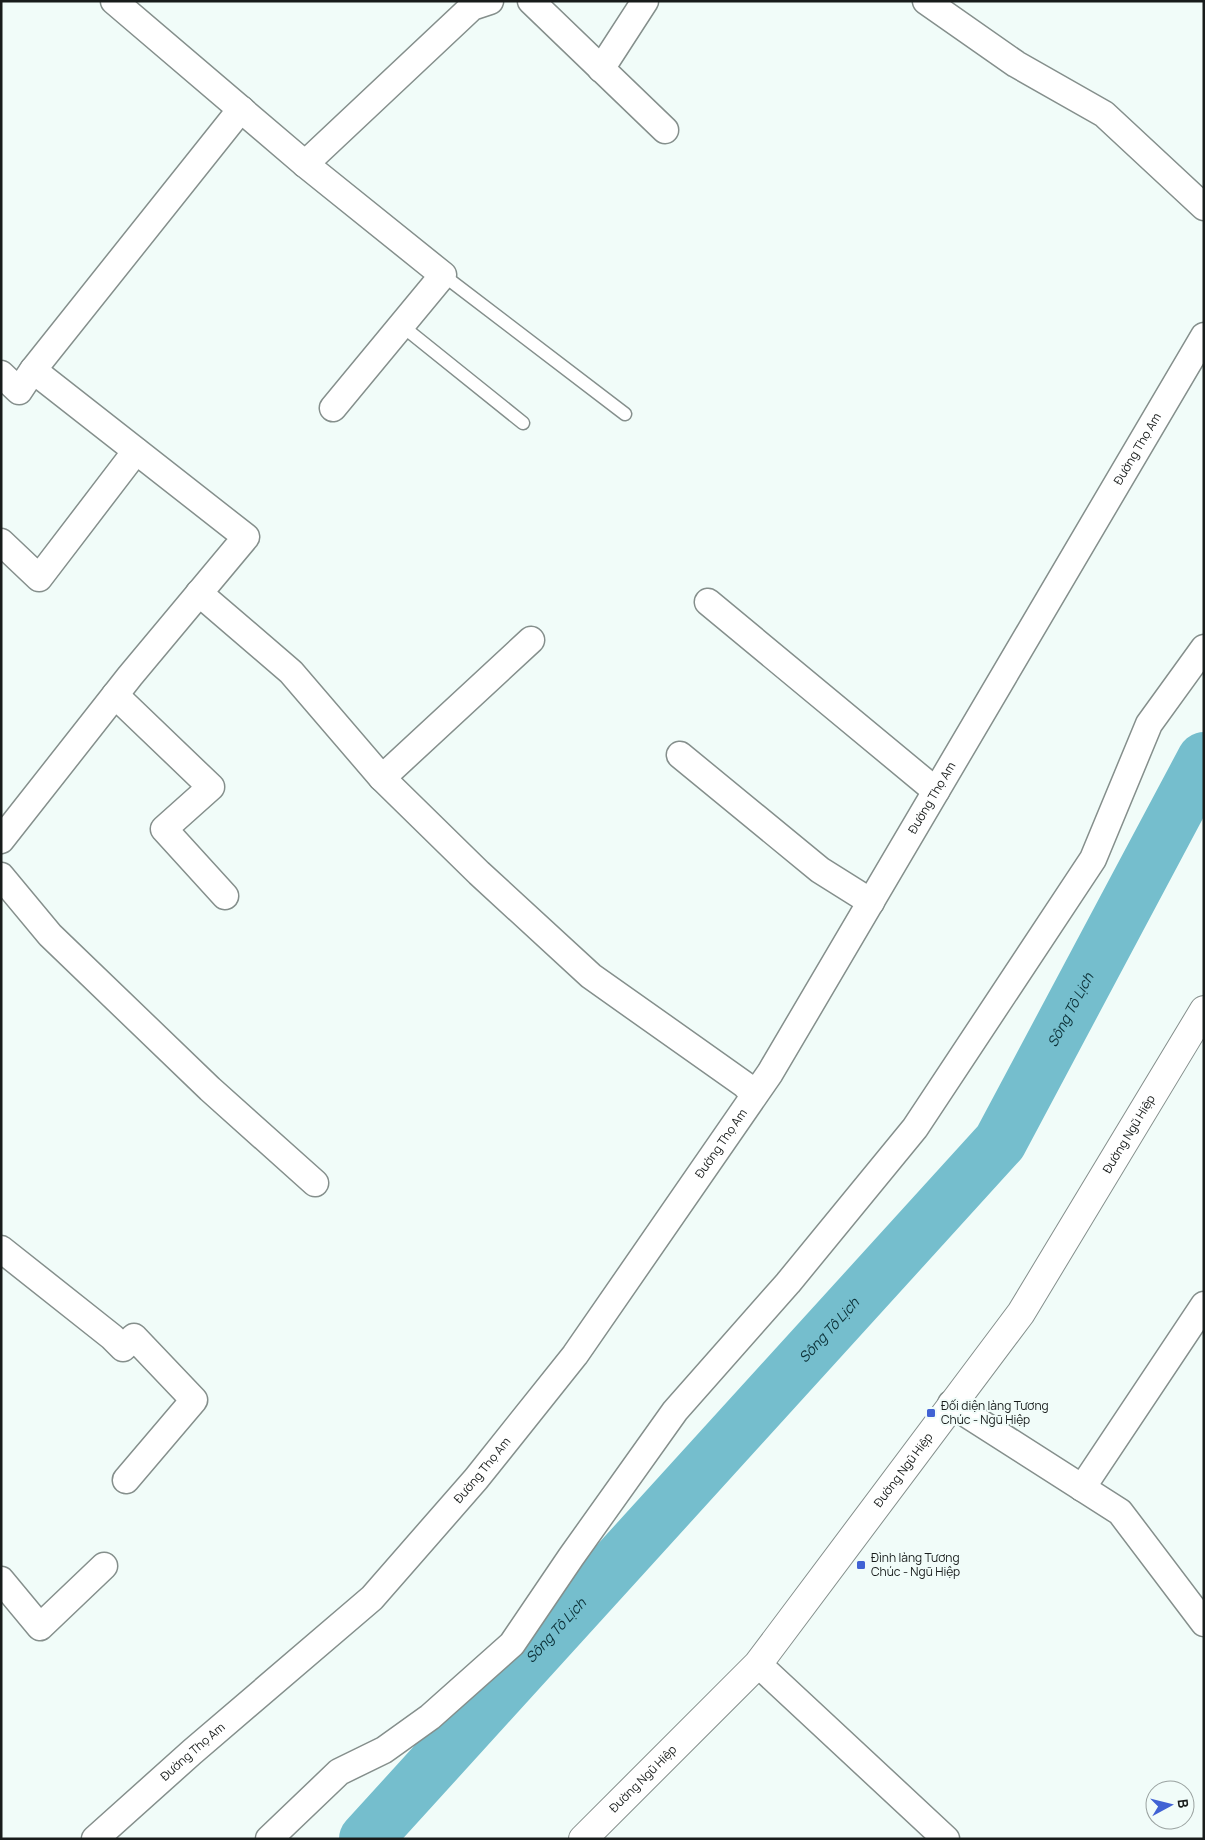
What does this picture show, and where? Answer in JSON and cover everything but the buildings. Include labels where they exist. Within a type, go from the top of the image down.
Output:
[{"type":"street","points":[[114,1],[305,164],[443,274],[333,408]]},
{"type":"street","points":[[305,164],[472,7],[490,1]]},
{"type":"street","points":[[531,1],[664,130]]},
{"type":"street","points":[[601,69],[645,1]]},
{"type":"street","points":[[926,1],[1016,64],[1104,114],[1204,207]]},
{"type":"street","points":[[1,374],[18,391],[241,109]]},
{"type":"street","name":"Đường Thọ Am","points":[[95,1839],[378,1590],[476,1479],[575,1356],[770,1073],[1204,336]]},
{"type":"street","points":[[1,840],[115,695],[246,537],[34,370]]},
{"type":"street","points":[[1,542],[39,578],[136,451]]},
{"type":"street","points":[[199,594],[292,672],[382,778],[479,873],[591,976],[745,1085],[754,1096]]},
{"type":"street","points":[[708,602],[936,791]]},
{"type":"street","points":[[382,778],[531,640]]},
{"type":"street","points":[[268,1839],[339,1772],[384,1750],[430,1717],[512,1644],[571,1557],[675,1412],[788,1283],[915,1128],[1094,859],[1150,724],[1204,648]]},
{"type":"street","points":[[115,695],[211,787],[164,829],[225,896]]},
{"type":"street","points":[[680,755],[820,870],[871,902]]},
{"type":"street","points":[[1,876],[50,935],[210,1089],[315,1183]]},
{"type":"street","name":"Đường Ngũ Hiệp","points":[[583,1839],[758,1664],[1020,1313],[1204,1010]]},
{"type":"street","points":[[1,1249],[112,1336],[122,1348],[134,1337],[194,1400],[126,1480]]},
{"type":"street","points":[[1082,1488],[1204,1305]]},
{"type":"street","points":[[951,1404],[1120,1512],[1204,1623]]},
{"type":"street","points":[[1,1580],[40,1627],[104,1566]]},
{"type":"street","points":[[758,1664],[946,1839]]},
{"type":"lane","points":[[443,274],[625,414]]},
{"type":"lane","points":[[401,325],[523,423]]},
{"type":"waterway","name":"Sông Tô Lịch","points":[[366,1839],[1000,1142],[1204,759]]},
{"type":"place","name":"Đối diện làng Tương Chúc - Ngũ Hiệp","points":[[931,1413]]},
{"type":"place","name":"Đình làng Tương Chúc - Ngũ Hiệp","points":[[861,1565]]}]
